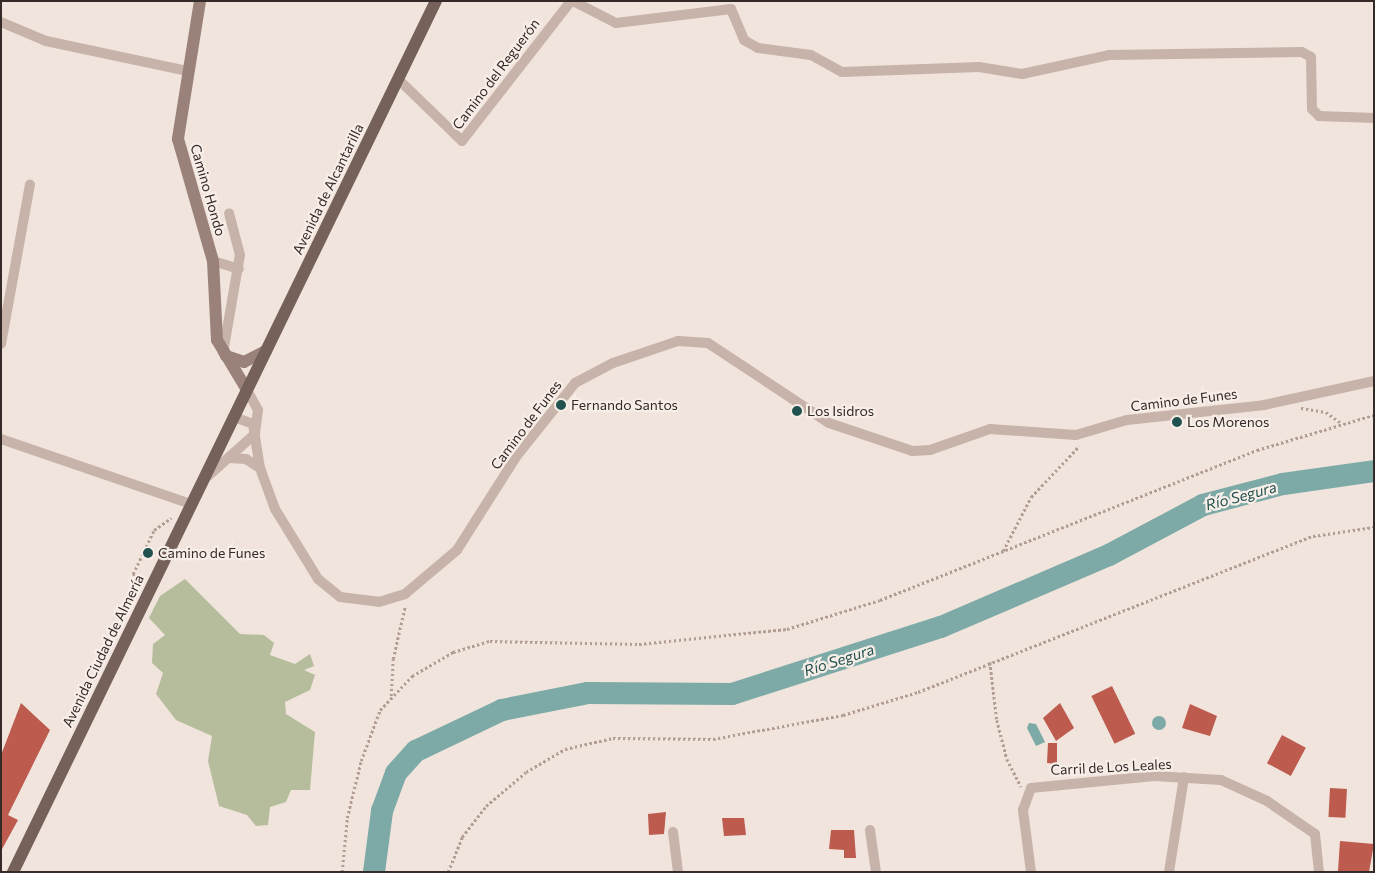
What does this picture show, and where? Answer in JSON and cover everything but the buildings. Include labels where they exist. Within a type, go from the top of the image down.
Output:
[{"type":"main road","name":"Camino Hondo","points":[[200,1],[187,71],[178,139],[213,262],[217,340],[247,390]]},
{"type":"main road","name":"Avenida de Alcantarilla","points":[[247,390],[436,1]]},
{"type":"main road","points":[[225,354],[244,362],[266,351]]},
{"type":"main road","name":"Avenida Ciudad de Almería","points":[[13,872],[185,502],[202,482],[247,390]]},
{"type":"street","points":[[572,1],[616,23],[731,9],[744,40],[758,48],[811,56],[842,72],[979,68],[1022,74],[1110,55],[1302,52],[1311,57],[1312,110],[1318,116],[1374,118]]},
{"type":"street","name":"Camino del Reguerón","points":[[398,79],[462,142],[572,1]]},
{"type":"street","points":[[1,22],[46,41],[187,71]]},
{"type":"street","points":[[1,344],[30,185]]},
{"type":"street","points":[[225,354],[239,269],[239,241],[229,213]]},
{"type":"street","points":[[213,262],[239,269]]},
{"type":"street","name":"Camino de Funes","points":[[247,390],[258,410],[255,434],[260,468],[289,537],[329,591],[354,601],[371,602],[405,594],[457,550],[516,457],[575,383],[613,363],[678,341],[708,343],[804,409],[893,447],[930,450],[1008,427],[1081,434],[1153,415],[1289,400],[1374,381]]},
{"type":"street","points":[[202,482],[226,458],[255,434],[251,421],[234,417]]},
{"type":"street","points":[[1,439],[185,502]]},
{"type":"street","points":[[226,458],[246,459],[260,468]]},
{"type":"street","points":[[1169,872],[1184,777]]},
{"type":"street","name":"Carril de Los Leales","points":[[1027,792],[1036,786],[1184,777],[1221,780],[1241,787],[1308,826],[1318,843],[1319,872]]},
{"type":"street","points":[[1027,792],[1023,810],[1031,872]]},
{"type":"street","points":[[870,830],[876,872]]},
{"type":"street","points":[[673,832],[678,872]]},
{"type":"path","points":[[1289,400],[1304,410],[1334,415],[1341,423]]},
{"type":"path","points":[[342,872],[347,818],[361,761],[380,710],[391,697],[433,662],[470,644],[639,644],[786,629],[880,600],[1257,450],[1341,423],[1374,415]]},
{"type":"path","points":[[1003,551],[1031,497],[1075,452],[1081,434]]},
{"type":"path","points":[[134,593],[139,584],[133,574],[154,530],[171,519],[185,502]]},
{"type":"path","points":[[448,872],[462,837],[486,806],[526,772],[566,749],[613,738],[713,739],[843,715],[918,692],[1313,536],[1374,527]]},
{"type":"path","points":[[391,697],[392,658],[406,616],[405,594]]},
{"type":"path","points":[[990,662],[1007,759],[1016,782],[1027,792]]},
{"type":"green space","points":[[185,579],[240,634],[264,635],[274,643],[270,655],[295,664],[310,654],[314,666],[304,670],[315,675],[310,690],[285,702],[286,714],[315,732],[310,790],[291,790],[286,802],[270,807],[268,825],[256,826],[247,815],[219,806],[208,761],[212,736],[176,720],[156,694],[163,673],[152,663],[153,644],[165,635],[149,618],[160,596]]},
{"type":"water","points":[[1156,716],[1162,716],[1166,723],[1162,730],[1156,730],[1152,726],[1152,720]]},
{"type":"water","points":[[1029,723],[1036,724],[1045,742],[1036,746],[1027,728]]},
{"type":"waterway","name":"Río Segura","points":[[374,872],[382,811],[396,773],[416,751],[502,710],[588,693],[732,694],[941,627],[1109,555],[1203,505],[1283,484],[1374,471]]},
{"type":"place","name":"Fernando Santos","points":[[561,405]]},
{"type":"place","name":"Los Isidros","points":[[797,411]]},
{"type":"place","name":"Los Morenos","points":[[1177,422]]},
{"type":"place","name":"Camino de Funes","points":[[148,553]]}]
